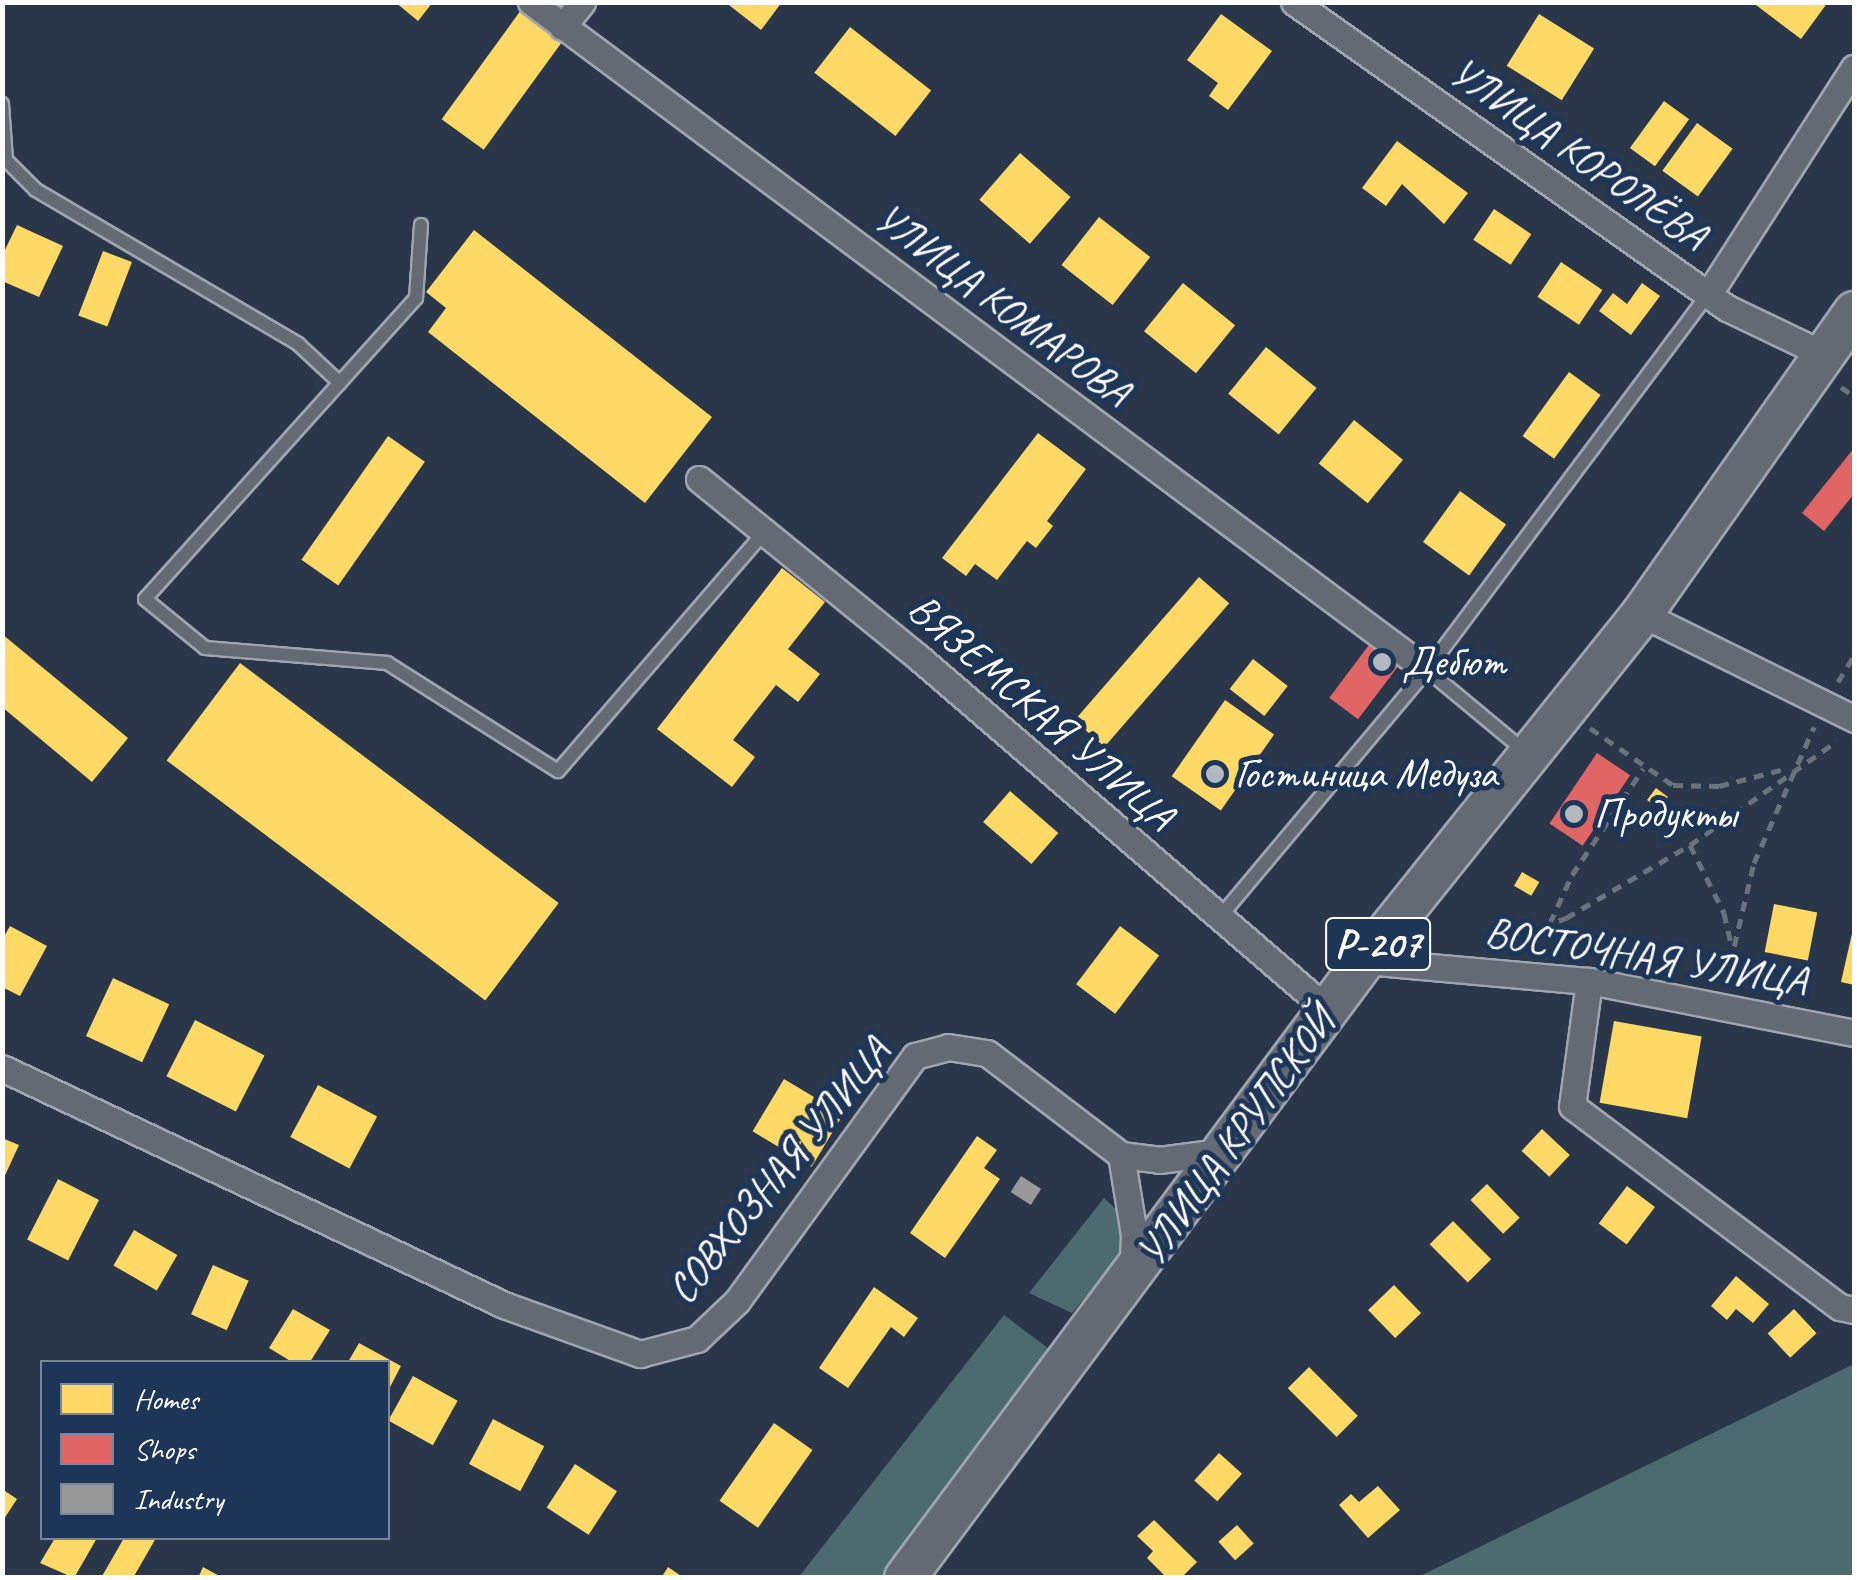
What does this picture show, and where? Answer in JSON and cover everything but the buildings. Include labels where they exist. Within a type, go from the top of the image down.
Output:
[{"type":"main road","name":"УЛИЦА КРУПСКОЙ","points":[[905,1578],[1228,1151],[1364,961],[1532,758],[1642,614],[1854,312]]},
{"type":"street","name":"УЛИЦА КОМАРОВА","points":[[531,2],[1427,670]]},
{"type":"street","points":[[562,27],[582,2]]},
{"type":"street","name":"УЛИЦА КОРОЛЁВА","points":[[1294,2],[1708,295],[1824,354]]},
{"type":"street","points":[[1708,295],[1854,68]]},
{"type":"street","name":"ВЯЗЕМСКАЯ УЛИЦА","points":[[699,479],[1328,1010]]},
{"type":"street","points":[[1642,614],[1824,704],[1848,729]]},
{"type":"street","name":"ВОСТОЧНАЯ УЛИЦА","points":[[1364,961],[1589,981],[1854,1033]]},
{"type":"street","points":[[1589,981],[1572,1106],[1840,1306],[1854,1310]]},
{"type":"street","name":"СОВХОЗНАЯ УЛИЦА","points":[[2,1068],[504,1304],[640,1354],[696,1338],[737,1301],[915,1056],[948,1047],[987,1054],[1121,1155]]},
{"type":"street","points":[[1132,1279],[1134,1234],[1121,1155],[1160,1160],[1228,1151]]},
{"type":"lane","points":[[2,104],[4,160],[36,190],[298,344],[340,383]]},
{"type":"lane","points":[[421,226],[416,298],[145,598],[205,648],[387,663],[558,771],[764,532]]},
{"type":"lane","points":[[1218,918],[1427,670],[1708,295]]},
{"type":"lane","points":[[1427,670],[1532,758]]},
{"type":"path","points":[[1722,1007],[1754,863],[1824,704],[1854,655]]},
{"type":"path","points":[[1567,712],[1643,769],[1692,787],[1797,766]]},
{"type":"path","points":[[1485,947],[1550,923],[1690,845],[1848,729]]},
{"type":"path","points":[[1550,923],[1572,876],[1643,769]]},
{"type":"path","points":[[1690,845],[1728,922],[1731,953]]},
{"type":"green space","points":[[1104,1198],[1140,1232],[1072,1313],[1029,1293]]},
{"type":"green space","points":[[1004,1315],[1053,1352],[883,1577],[798,1578]]},
{"type":"green space","points":[[1854,1364],[1854,1577],[1418,1577]]},
{"type":"place","name":"Дебют","points":[[1382,662]]},
{"type":"place","name":"Гостиница Медуза","points":[[1215,774]]},
{"type":"place","name":"Продукты","points":[[1574,814]]}]
